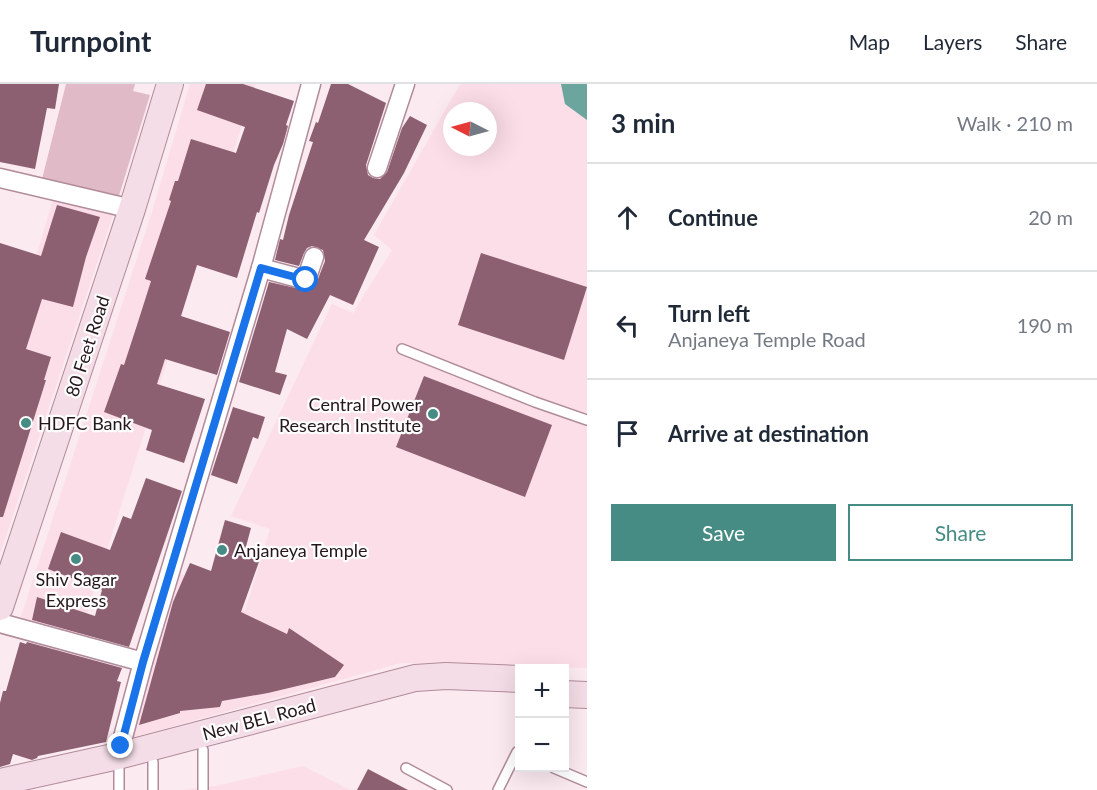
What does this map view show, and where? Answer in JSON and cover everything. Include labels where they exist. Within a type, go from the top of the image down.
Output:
[{"type":"main road","name":"80 Feet Road","points":[[0,607],[132,209],[170,84]]},
{"type":"main road","name":"New BEL Road","points":[[0,782],[119,772],[415,678],[446,676],[515,679]]},
{"type":"main road","points":[[569,680],[587,681]]},
{"type":"main road","name":"New BEL Road","points":[[33,790],[119,772],[416,694],[446,690],[515,692]]},
{"type":"main road","points":[[569,694],[587,695]]},
{"type":"street","points":[[119,772],[143,662],[261,268],[311,84]]},
{"type":"street","points":[[377,168],[405,84]]},
{"type":"street","points":[[0,178],[132,209]]},
{"type":"street","points":[[261,268],[304,287],[314,257]]},
{"type":"street","points":[[0,623],[143,662]]},
{"type":"lane","points":[[402,349],[535,402],[587,420]]},
{"type":"lane","points":[[203,750],[203,790]]},
{"type":"lane","points":[[498,790],[515,756]]},
{"type":"lane","points":[[153,762],[153,790]]},
{"type":"lane","points":[[406,768],[447,790]]},
{"type":"lane","points":[[563,772],[587,782]]},
{"type":"shaded area","points":[[66,84],[135,84],[133,91],[150,95],[118,199],[42,179]]},
{"type":"shaded area","points":[[190,84],[255,84],[78,641],[19,623],[151,215]]},
{"type":"shaded area","name":"Central Power Research Institute","points":[[460,84],[587,84],[587,668],[569,668],[569,664],[515,664],[515,666],[401,663],[131,738],[174,570],[245,611],[270,529],[231,516],[332,304],[353,313],[392,250],[374,235],[443,114],[443,156],[497,156],[497,102],[450,102]]},
{"type":"shaded area","points":[[561,84],[587,84],[587,120],[565,104]]},
{"type":"shaded area","points":[[53,199],[113,215],[0,554],[0,381]]},
{"type":"shaded area","points":[[303,766],[350,790],[182,790],[215,786]]},
{"type":"building","points":[[0,84],[59,84],[55,109],[47,108],[35,169],[0,162]]},
{"type":"building","points":[[206,84],[243,84],[294,101],[286,125],[288,126],[283,144],[259,213],[257,212],[237,278],[197,265],[181,316],[230,332],[217,375],[165,359],[157,384],[205,399],[184,463],[146,450],[152,430],[104,412],[121,364],[124,365],[138,322],[151,281],[145,279],[171,201],[169,200],[175,181],[178,181],[191,139],[236,153],[245,127],[197,110]]},
{"type":"building","points":[[331,84],[348,84],[386,103],[366,165],[368,175],[373,178],[380,179],[387,172],[402,128],[410,116],[427,125],[404,173],[364,240],[379,247],[353,305],[330,295],[307,339],[287,329],[275,372],[287,375],[280,395],[239,382],[269,282],[309,291],[316,284],[325,261],[323,250],[312,246],[307,248],[299,266],[275,260],[313,142],[309,141],[316,122],[318,123]]},
{"type":"building","points":[[57,205],[100,217],[86,257],[73,307],[42,299],[26,349],[51,357],[44,380],[46,380],[3,517],[0,517],[0,243],[41,256]]},
{"type":"building","points":[[481,253],[587,287],[564,360],[458,325]]},
{"type":"building","points":[[424,376],[552,425],[525,497],[396,447]]},
{"type":"building","points":[[233,407],[265,417],[258,439],[253,437],[237,484],[211,475]]},
{"type":"building","points":[[146,478],[182,491],[129,647],[32,620],[37,597],[95,616],[102,590],[48,569],[61,532],[110,550],[123,516],[131,519]]},
{"type":"building","points":[[225,520],[251,528],[244,554],[260,559],[241,612],[287,634],[289,628],[344,665],[335,677],[222,701],[220,707],[180,711],[180,713],[139,725],[173,602],[190,563],[211,571]]},
{"type":"building","points":[[20,642],[122,668],[117,681],[121,682],[106,742],[38,756],[32,760],[13,754],[10,764],[0,767],[0,703],[3,691],[6,691]]},
{"type":"building","points":[[368,769],[408,790],[357,790]]},
{"type":"place","name":"Central Power Research Institute","points":[[433,414]]},
{"type":"place","name":"HDFC Bank","points":[[26,423]]},
{"type":"place","name":"Anjaneya Temple","points":[[222,550]]},
{"type":"place","name":"Shiv Sagar Express","points":[[76,559]]},
{"type":"route","points":[[121,746],[143,662],[261,268],[306,280]]}]
